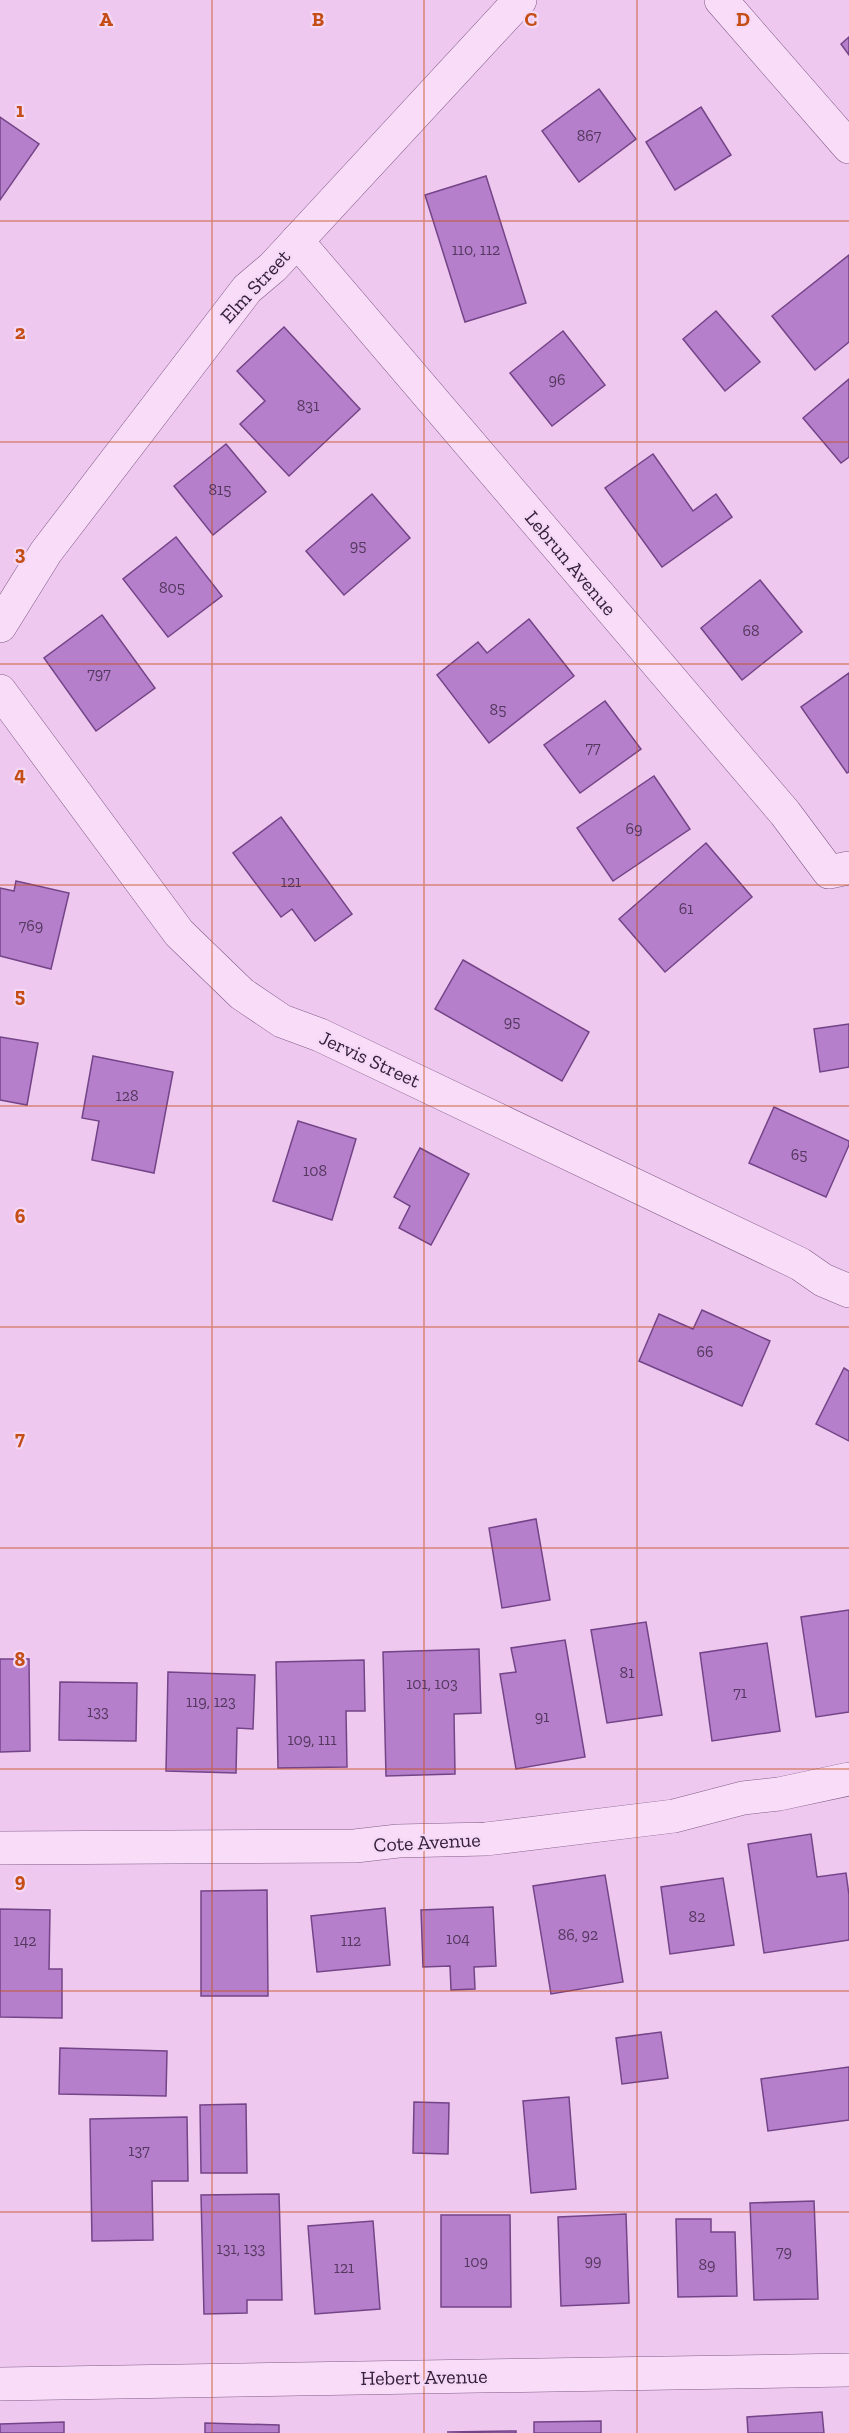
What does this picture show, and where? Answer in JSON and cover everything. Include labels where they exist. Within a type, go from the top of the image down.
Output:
[{"type":"street","name":"Elm Street","points":[[5,608],[247,289],[273,267],[520,0]]},
{"type":"street","points":[[721,0],[849,147]]},
{"type":"street","name":"Lebrun Avenue","points":[[297,241],[785,813],[829,872],[849,868]]},
{"type":"street","name":"Jervis Street","points":[[0,691],[179,933],[242,994],[282,1021],[320,1035],[800,1264],[823,1280],[849,1291]]},
{"type":"street","name":"Cote Avenue","points":[[0,1848],[355,1846],[398,1841],[486,1839],[674,1816],[743,1798],[779,1794],[849,1779]]},
{"type":"street","name":"Hebert Avenue","points":[[0,2384],[849,2370]]},
{"type":"building","points":[[849,37],[849,55],[841,44]]},
{"type":"building","points":[[599,89],[636,139],[579,182],[542,131]]},
{"type":"building","points":[[701,107],[731,155],[675,190],[646,142]]},
{"type":"building","points":[[0,117],[39,144],[0,200]]},
{"type":"building","points":[[486,176],[526,303],[465,322],[425,195]]},
{"type":"building","points":[[849,255],[849,342],[815,370],[772,316]]},
{"type":"building","points":[[716,311],[760,362],[725,391],[683,339]]},
{"type":"building","points":[[284,327],[360,409],[289,476],[240,424],[265,401],[237,371]]},
{"type":"building","points":[[563,331],[605,385],[552,426],[510,373]]},
{"type":"building","points":[[849,379],[849,457],[841,463],[803,418]]},
{"type":"building","points":[[226,444],[266,492],[213,535],[174,486]]},
{"type":"building","points":[[653,454],[693,511],[716,494],[732,517],[662,567],[605,488]]},
{"type":"building","points":[[372,494],[410,538],[344,595],[306,551]]},
{"type":"building","points":[[176,537],[222,596],[168,637],[123,579]]},
{"type":"building","points":[[760,580],[802,632],[742,680],[701,628]]},
{"type":"building","points":[[102,615],[155,688],[96,731],[44,658]]},
{"type":"building","points":[[529,619],[574,676],[489,743],[437,675],[478,642],[487,653]]},
{"type":"building","points":[[849,673],[849,772],[847,773],[801,707]]},
{"type":"building","points":[[605,701],[641,749],[580,793],[544,745]]},
{"type":"building","points":[[654,776],[690,829],[613,881],[577,828]]},
{"type":"building","points":[[281,817],[352,914],[315,941],[292,909],[281,917],[233,853]]},
{"type":"building","points":[[706,843],[752,897],[665,972],[619,919]]},
{"type":"building","points":[[16,881],[69,893],[51,969],[0,956],[0,888],[14,891]]},
{"type":"building","points":[[463,960],[589,1032],[562,1081],[435,1009]]},
{"type":"building","points":[[849,1024],[849,1067],[820,1072],[814,1029]]},
{"type":"building","points":[[0,1037],[38,1043],[27,1105],[0,1100]]},
{"type":"building","points":[[93,1056],[173,1072],[154,1173],[92,1160],[99,1121],[82,1118]]},
{"type":"building","points":[[774,1107],[849,1141],[826,1197],[749,1163]]},
{"type":"building","points":[[298,1121],[356,1139],[332,1220],[273,1201]]},
{"type":"building","points":[[420,1148],[469,1174],[431,1245],[399,1228],[410,1206],[394,1197]]},
{"type":"building","points":[[702,1310],[770,1341],[742,1406],[639,1361],[659,1314],[693,1329]]},
{"type":"building","points":[[844,1368],[849,1371],[849,1441],[816,1424]]},
{"type":"building","points":[[536,1519],[550,1600],[502,1608],[489,1528]]},
{"type":"building","points":[[849,1610],[849,1712],[816,1717],[801,1617]]},
{"type":"building","points":[[646,1622],[662,1715],[607,1723],[591,1630]]},
{"type":"building","points":[[565,1640],[585,1757],[516,1769],[500,1674],[516,1672],[511,1648]]},
{"type":"building","points":[[767,1643],[780,1731],[712,1741],[700,1653]]},
{"type":"building","points":[[479,1649],[481,1713],[454,1714],[455,1774],[386,1776],[383,1652]]},
{"type":"building","points":[[0,1659],[29,1659],[30,1751],[0,1752]]},
{"type":"building","points":[[364,1660],[365,1711],[346,1711],[347,1767],[278,1768],[276,1662]]},
{"type":"building","points":[[168,1672],[255,1675],[253,1729],[237,1728],[236,1773],[166,1771]]},
{"type":"building","points":[[60,1682],[137,1683],[136,1741],[59,1740]]},
{"type":"building","points":[[811,1834],[817,1877],[846,1873],[849,1895],[849,1940],[764,1953],[748,1844]]},
{"type":"building","points":[[605,1875],[623,1982],[551,1994],[533,1886]]},
{"type":"building","points":[[723,1878],[734,1945],[670,1954],[661,1887]]},
{"type":"building","points":[[267,1890],[268,1996],[201,1996],[201,1891]]},
{"type":"building","points":[[493,1907],[496,1966],[474,1967],[475,1989],[451,1990],[450,1966],[423,1967],[421,1910]]},
{"type":"building","points":[[385,1908],[390,1965],[317,1972],[311,1916]]},
{"type":"building","points":[[0,1909],[50,1910],[49,1969],[62,1969],[62,2018],[0,2017]]},
{"type":"building","points":[[661,2032],[668,2078],[622,2084],[616,2038]]},
{"type":"building","points":[[60,2048],[167,2051],[166,2096],[59,2094]]},
{"type":"building","points":[[849,2067],[849,2120],[768,2131],[761,2079]]},
{"type":"building","points":[[569,2097],[576,2189],[531,2193],[523,2101]]},
{"type":"building","points":[[414,2102],[449,2103],[448,2154],[413,2153]]},
{"type":"building","points":[[246,2104],[247,2173],[201,2173],[200,2105]]},
{"type":"building","points":[[187,2117],[188,2181],[152,2181],[153,2240],[92,2241],[90,2119]]},
{"type":"building","points":[[279,2194],[282,2300],[247,2300],[247,2313],[204,2314],[201,2195]]},
{"type":"building","points":[[814,2201],[818,2299],[754,2300],[750,2203]]},
{"type":"building","points":[[626,2214],[629,2303],[561,2306],[558,2217]]},
{"type":"building","points":[[441,2215],[510,2215],[511,2307],[441,2307]]},
{"type":"building","points":[[676,2219],[711,2219],[711,2232],[735,2232],[737,2296],[678,2297]]},
{"type":"building","points":[[373,2221],[380,2309],[315,2314],[308,2226]]},
{"type":"building","points":[[822,2412],[824,2433],[748,2433],[747,2417]]},
{"type":"building","points":[[601,2421],[601,2433],[534,2433],[534,2422]]},
{"type":"building","points":[[64,2422],[64,2433],[0,2433],[0,2424]]},
{"type":"building","points":[[205,2423],[279,2425],[279,2433],[205,2433]]},
{"type":"building","points":[[516,2431],[516,2433],[447,2432]]}]
